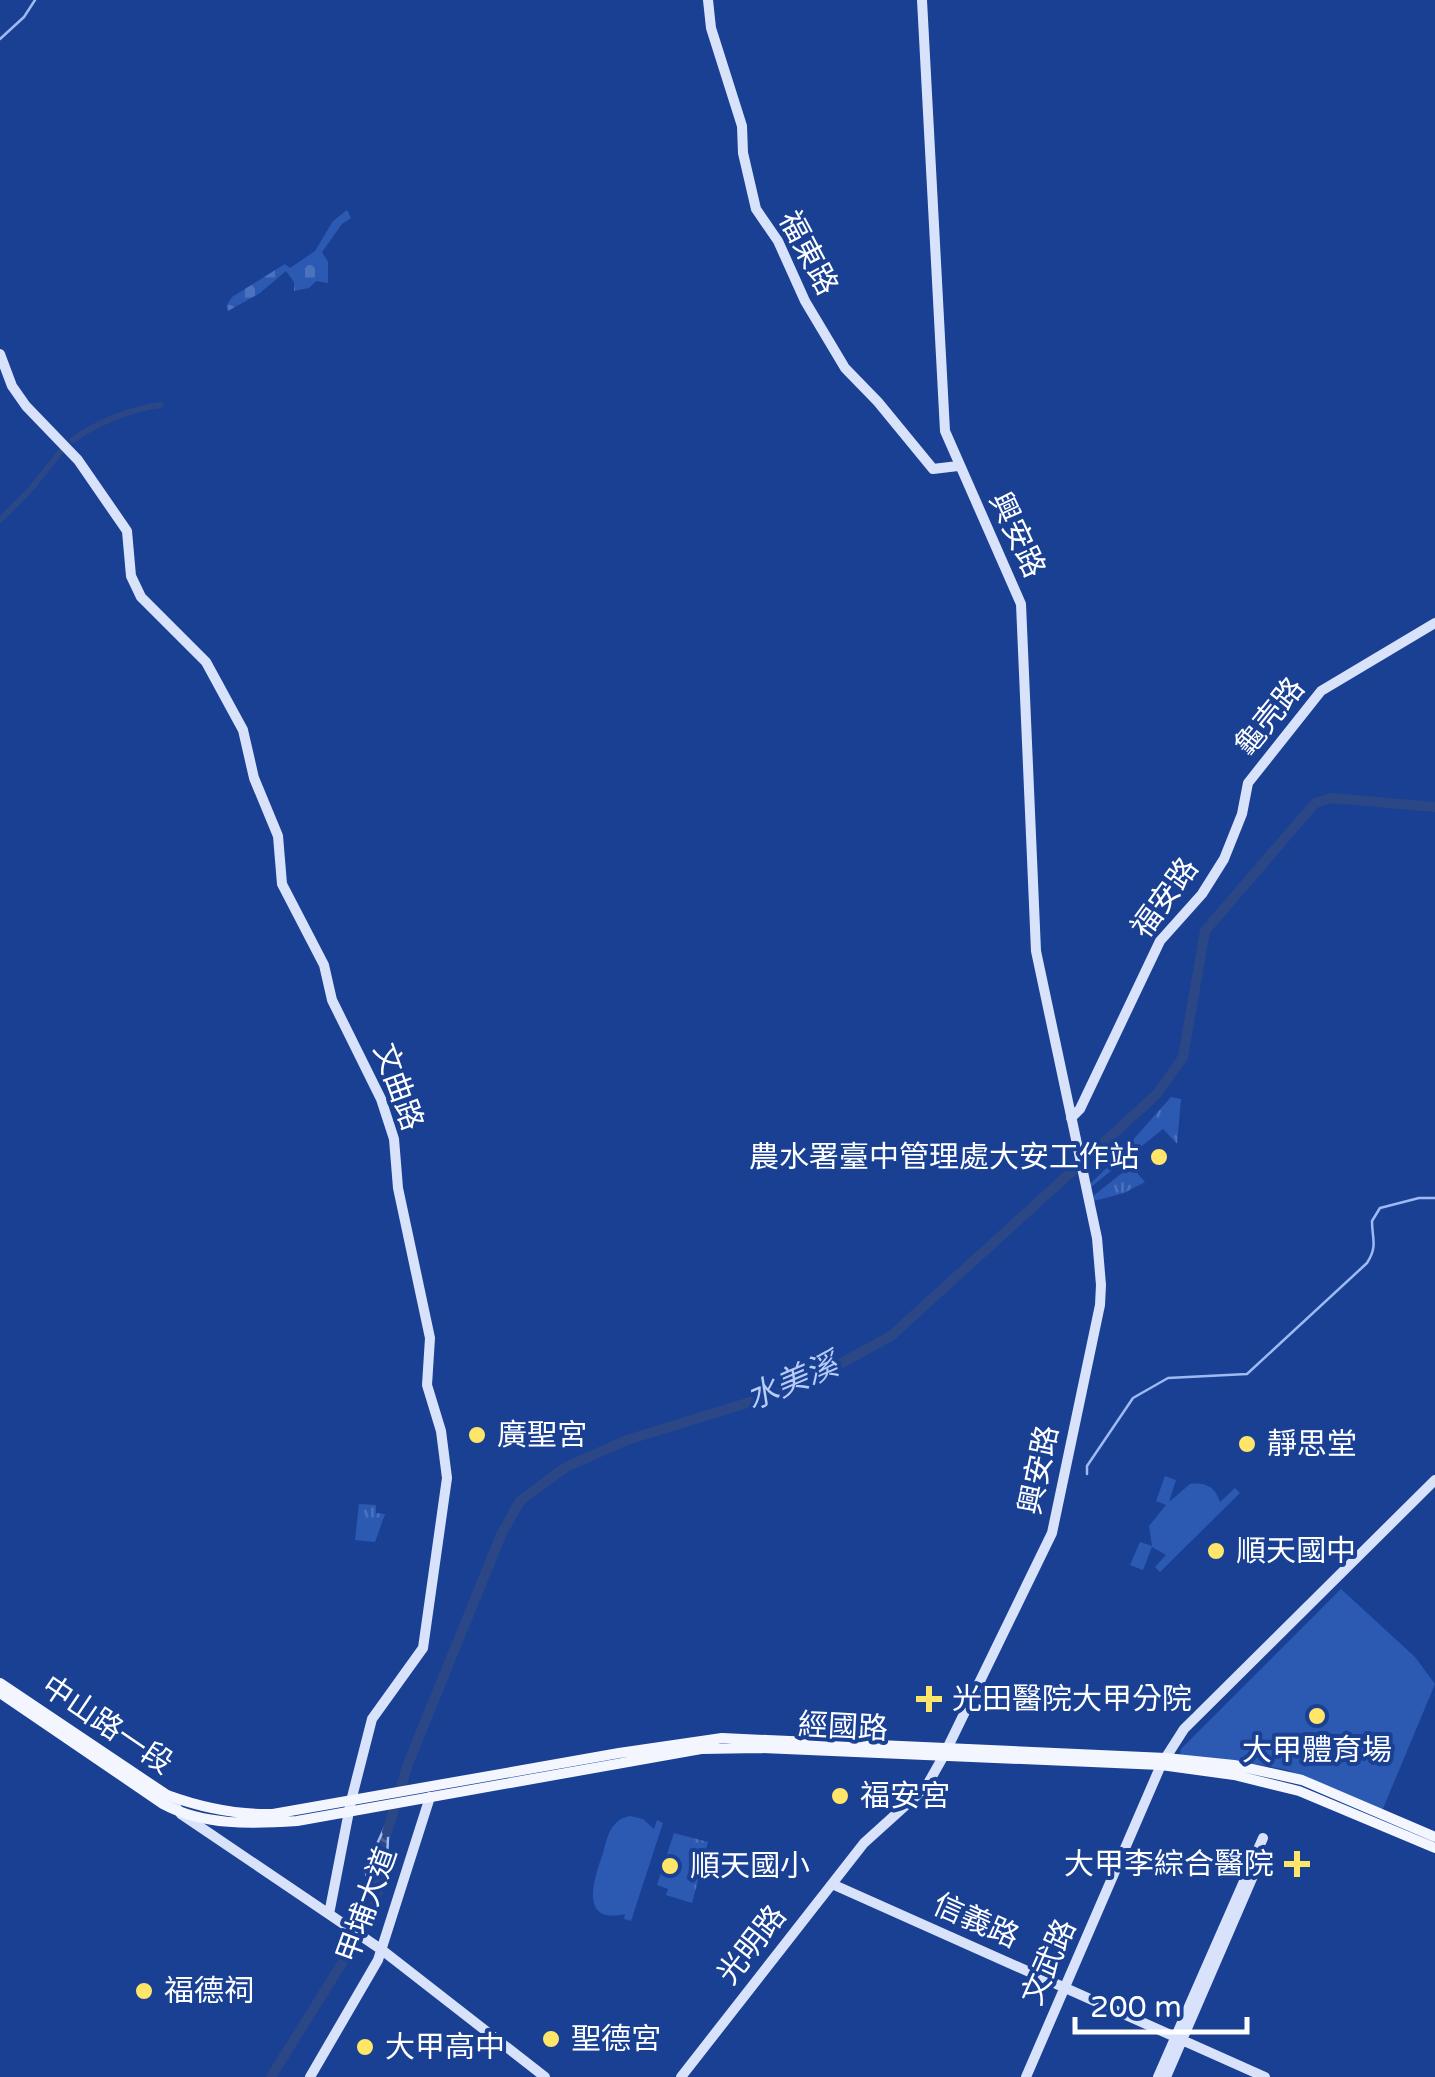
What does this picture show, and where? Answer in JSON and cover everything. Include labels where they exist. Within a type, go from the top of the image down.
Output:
[{"type":"main road","name":"中山路一段","points":[[0,1683],[167,1794]]},
{"type":"main road","name":"中山路一段","points":[[0,1694],[181,1814]]},
{"type":"main road","name":"經國路","points":[[351,1806],[700,1749],[944,1753],[1234,1766],[1302,1780],[1435,1837]]},
{"type":"main road","name":"經國路","points":[[1164,1761],[1268,1782],[1383,1824],[1435,1848]]},
{"type":"main road","points":[[167,1794],[184,1801],[256,1814],[351,1806]]},
{"type":"main road","points":[[181,1814],[255,1824],[351,1806]]},
{"type":"street","name":"福東路","points":[[708,0],[711,28],[742,126],[743,153],[756,209],[783,250],[820,328],[845,368],[933,469],[958,466]]},
{"type":"street","name":"興安路","points":[[922,0],[945,431],[1021,604],[1036,951],[1097,1238],[1102,1285],[1052,1534],[944,1753]]},
{"type":"street","name":"文曲路","points":[[0,354],[12,386],[26,406],[78,460],[126,531],[134,586],[206,662],[243,730],[254,778],[278,836],[282,884],[317,949],[332,1000],[381,1099],[394,1138],[398,1188],[430,1338],[427,1385],[441,1432],[447,1478],[423,1648],[372,1719],[351,1806],[333,1917]]},
{"type":"street","name":"龜壳路","points":[[1248,783],[1321,691],[1435,624]]},
{"type":"street","name":"福安路","points":[[1070,1112],[1080,1109],[1160,941],[1202,894],[1224,860],[1242,814],[1248,783]]},
{"type":"street","name":"文武路","points":[[1026,2077],[1164,1761],[1184,1730],[1435,1480]]},
{"type":"street","name":"光明路","points":[[681,2077],[869,1837],[926,1786],[944,1753]]},
{"type":"street","name":"中山路一段","points":[[167,1794],[181,1814],[378,1948]]},
{"type":"street","name":"甲埔大道","points":[[313,2077],[378,1948],[424,1795]]},
{"type":"street","points":[[1158,2077],[1266,1838]]},
{"type":"street","name":"信義路","points":[[832,1884],[1264,2077]]},
{"type":"street","points":[[378,1948],[545,2077]]},
{"type":"street","points":[[1166,2077],[1178,2039]]},
{"type":"green space","points":[[347,210],[351,218],[322,252],[328,262],[328,283],[316,281],[309,288],[294,291],[294,282],[286,271],[260,293],[228,311],[232,297],[285,264],[290,268],[315,251],[333,221]]},
{"type":"green space","points":[[1171,1097],[1181,1099],[1177,1144],[1163,1129],[1091,1187],[1089,1185]]},
{"type":"green space","points":[[1131,1166],[1145,1182],[1094,1201],[1093,1196]]},
{"type":"green space","points":[[1165,1476],[1176,1480],[1169,1502],[1190,1484],[1209,1487],[1220,1502],[1235,1488],[1240,1493],[1160,1572],[1155,1567],[1166,1555],[1152,1547],[1143,1570],[1130,1565],[1140,1542],[1152,1546],[1149,1526],[1166,1505],[1156,1501]]},
{"type":"green space","points":[[359,1504],[376,1505],[376,1513],[385,1514],[375,1542],[355,1540]]},
{"type":"green space","name":"大甲體育場","points":[[1341,1589],[1415,1657],[1435,1684],[1382,1811],[1287,1770],[1180,1756],[1181,1749]]},
{"type":"green space","points":[[630,1816],[643,1819],[654,1829],[657,1820],[663,1823],[631,1921],[624,1919],[625,1914],[600,1912],[593,1896],[609,1833],[618,1821]]},
{"type":"green space","points":[[674,1833],[708,1842],[692,1903],[666,1895],[668,1889],[657,1885]]},
{"type":"water","points":[[389,1818],[386,1879],[375,1901],[365,1870]]},
{"type":"waterway","points":[[0,39],[24,17],[35,0]]},
{"type":"waterway","points":[[73,440],[114,418],[161,405]]},
{"type":"waterway","points":[[0,520],[65,446]]},
{"type":"waterway","name":"水美溪","points":[[387,1832],[408,1764],[501,1535],[520,1501],[566,1467],[627,1440],[796,1388],[891,1336],[1157,1094],[1183,1057],[1205,931],[1315,803],[1332,798],[1435,807]]},
{"type":"waterway","points":[[1087,1474],[1087,1466],[1133,1398],[1168,1378],[1247,1374],[1367,1263],[1373,1247],[1372,1221],[1380,1208],[1435,1198]]},
{"type":"waterway","name":"水美溪","points":[[271,2077],[372,1915],[379,1888]]},
{"type":"place","name":"農水署臺中管理處大安工作站","points":[[1159,1157]]},
{"type":"place","name":"廣聖宮","points":[[477,1435]]},
{"type":"place","name":"靜思堂","points":[[1247,1444]]},
{"type":"place","name":"順天國中","points":[[1216,1551]]},
{"type":"place","name":"光田醫院大甲分院","points":[[929,1699]]},
{"type":"place","name":"大甲體育場","points":[[1317,1716]]},
{"type":"place","name":"福安宮","points":[[840,1796]]},
{"type":"place","name":"大甲李綜合醫院","points":[[1297,1864]]},
{"type":"place","name":"順天國小","points":[[670,1866]]},
{"type":"place","name":"福德祠","points":[[144,1991]]},
{"type":"place","name":"聖德宮","points":[[551,2039]]},
{"type":"place","name":"大甲高中","points":[[365,2047]]}]
